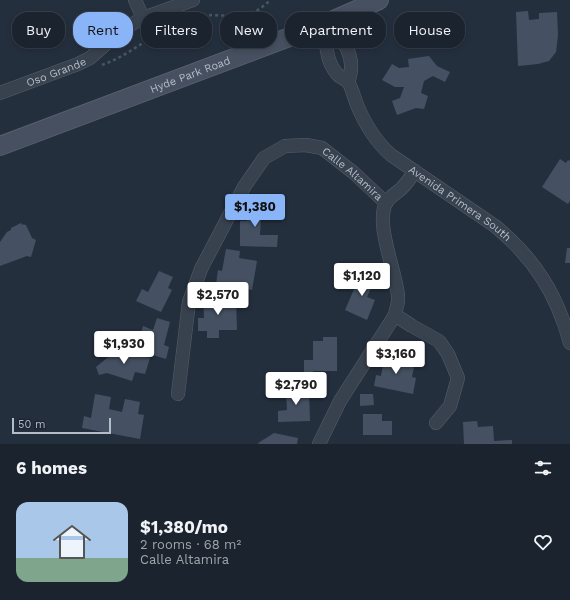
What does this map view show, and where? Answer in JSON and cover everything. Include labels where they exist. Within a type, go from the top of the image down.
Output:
[{"type":"main road","name":"Hyde Park Road","points":[[352,12],[380,0]]},
{"type":"main road","name":"Hyde Park Road","points":[[0,146],[285,39]]},
{"type":"street","points":[[135,0],[141,14]]},
{"type":"street","name":"Oso Grande","points":[[160,12],[193,0]]},
{"type":"street","name":"Oso Grande","points":[[0,93],[78,64],[90,58],[117,34],[141,19]]},
{"type":"street","name":"Avenida Primera South","points":[[327,48],[328,57],[339,76],[348,82],[362,116],[374,138],[391,155],[495,226],[514,242],[548,287],[569,334]]},
{"type":"street","points":[[347,48],[352,69],[348,82]]},
{"type":"street","name":"Calle Altamira","points":[[178,394],[189,302],[201,269],[244,187],[264,158],[285,146],[322,148],[354,173],[386,203]]},
{"type":"street","name":"Calle Altamira","points":[[318,444],[340,401],[395,314],[399,298],[384,234],[384,209],[390,197],[406,184],[415,171]]},
{"type":"street","points":[[395,314],[412,326],[439,341],[448,354],[458,378],[450,406],[436,423]]},
{"type":"path","points":[[100,66],[125,54],[169,26],[187,17],[243,14],[253,12],[271,0]]},
{"type":"building","points":[[528,11],[529,20],[539,19],[539,13],[557,12],[558,35],[556,52],[549,61],[538,64],[518,66],[516,12]]},
{"type":"building","points":[[429,56],[437,66],[450,72],[445,82],[433,76],[424,81],[421,93],[428,96],[424,109],[416,108],[397,115],[392,101],[400,98],[404,87],[395,87],[382,80],[392,64],[399,68],[409,67],[408,59]]},
{"type":"building","points":[[560,159],[566,163],[568,160],[570,161],[570,201],[568,204],[542,187]]},
{"type":"building","points":[[248,199],[262,199],[260,235],[278,235],[277,247],[240,246],[240,221],[247,221]]},
{"type":"building","points":[[21,223],[22,225],[26,225],[32,238],[36,240],[31,257],[27,256],[0,266],[0,242],[7,232],[11,230],[11,228]]},
{"type":"building","points":[[567,248],[570,248],[570,263],[565,263]]},
{"type":"building","points":[[226,249],[240,251],[239,258],[257,261],[252,290],[216,284],[218,270],[222,271]]},
{"type":"building","points":[[159,271],[173,277],[168,288],[172,290],[161,312],[136,301],[142,289],[148,292]]},
{"type":"building","points":[[362,271],[374,276],[369,287],[371,288],[367,297],[375,300],[367,320],[345,310]]},
{"type":"building","points":[[203,294],[218,294],[218,300],[236,300],[237,330],[219,330],[219,338],[207,338],[207,331],[198,331],[198,318],[204,318]]},
{"type":"building","points":[[157,318],[170,322],[164,345],[169,347],[166,359],[136,350],[143,326],[153,330]]},
{"type":"building","points":[[323,337],[337,337],[337,371],[313,371],[313,373],[304,373],[304,360],[313,360],[313,341],[323,341]]},
{"type":"building","points":[[125,350],[150,358],[145,374],[135,372],[132,381],[107,373],[99,375],[96,367],[107,358]]},
{"type":"building","points":[[385,353],[407,358],[406,365],[414,367],[412,377],[416,378],[413,394],[374,386],[376,375],[381,376]]},
{"type":"building","points":[[295,387],[309,387],[310,421],[278,422],[278,411],[287,410],[286,391],[295,391]]},
{"type":"building","points":[[95,394],[111,397],[109,409],[122,412],[125,399],[140,402],[138,414],[144,415],[140,439],[82,428],[84,416],[91,418]]},
{"type":"building","points":[[360,394],[373,394],[374,405],[360,406]]},
{"type":"building","points":[[363,414],[382,414],[382,421],[392,421],[392,435],[363,435]]},
{"type":"building","points":[[477,421],[478,427],[493,426],[494,441],[512,440],[512,444],[464,444],[463,422]]},
{"type":"building","points":[[274,433],[298,438],[297,444],[258,443]]}]
